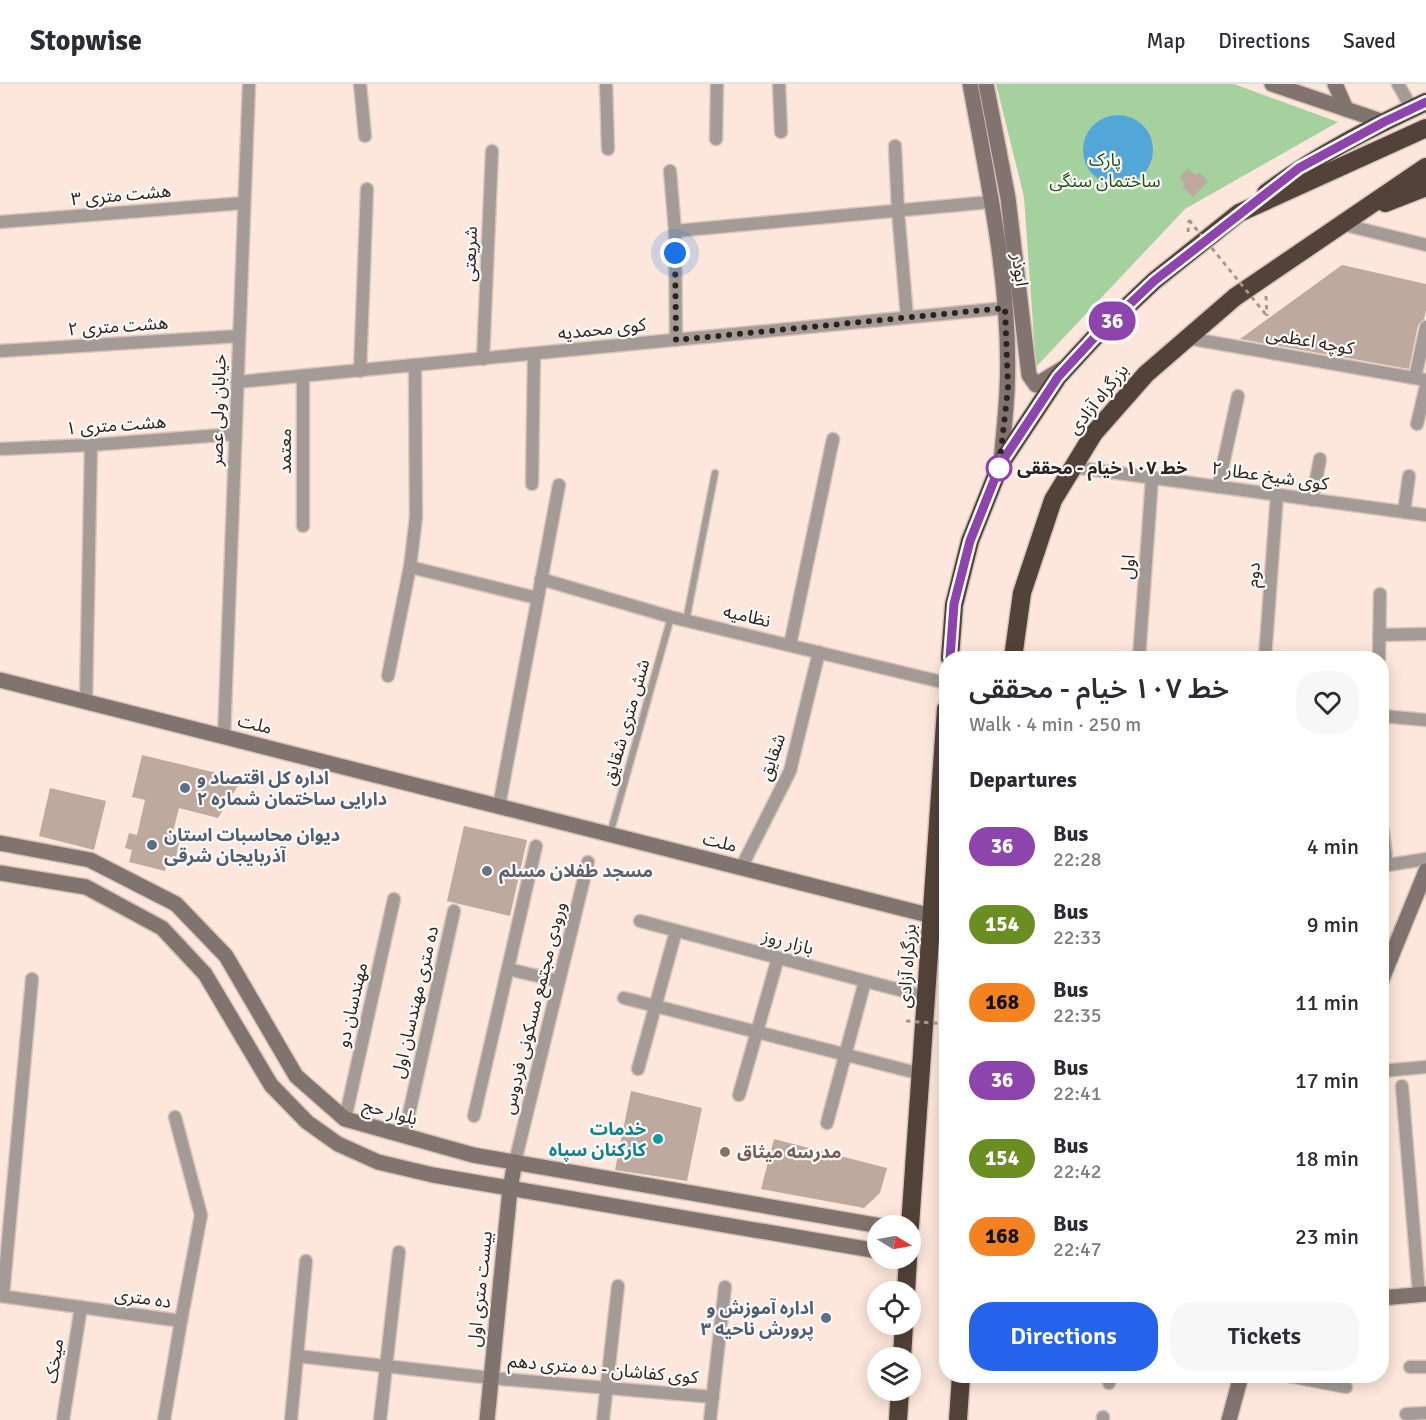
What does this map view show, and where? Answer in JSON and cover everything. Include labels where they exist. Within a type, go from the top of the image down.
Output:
[{"type":"highway","points":[[951,651],[954,604],[970,541],[1001,463],[1042,400],[1069,364],[1154,281],[1299,168],[1419,105]]},
{"type":"highway","points":[[1239,213],[1426,128]]},
{"type":"highway","name":"بزرگراه آزادی","points":[[1014,651],[1022,592],[1053,500],[1094,433],[1146,374],[1235,297],[1426,167]]},
{"type":"highway","name":"بزرگراه آزادی","points":[[1345,221],[1426,187]]},
{"type":"highway","name":"بزرگراه آزادی","points":[[911,1215],[939,812]]},
{"type":"highway","points":[[958,1420],[961,1383]]},
{"type":"highway","points":[[898,1420],[899,1401]]},
{"type":"main road","name":"ابوذر","points":[[970,84],[991,202],[1005,308],[1008,388],[1001,463]]},
{"type":"main road","name":"ابوذر","points":[[986,84],[1008,198],[1029,375],[1036,385],[1069,364]]},
{"type":"main road","points":[[1272,84],[1384,122]]},
{"type":"main road","points":[[1335,84],[1346,109]]},
{"type":"main road","points":[[1005,308],[1022,306]]},
{"type":"main road","name":"ملت","points":[[0,680],[932,916]]},
{"type":"main road","name":"بلوار حج","points":[[0,843],[90,860],[176,904],[226,956],[296,1076],[345,1119],[473,1155],[867,1223]]},
{"type":"main road","points":[[1389,950],[1426,871]]},
{"type":"main road","points":[[0,873],[86,887],[162,928],[205,974],[271,1085],[308,1122],[330,1139],[378,1162],[510,1189],[867,1249]]},
{"type":"main road","points":[[109,900],[122,876]]},
{"type":"main road","name":"بیست متری اول","points":[[487,1420],[510,1189],[515,1162]]},
{"type":"main road","points":[[1389,1297],[1423,1294]]},
{"type":"main road","points":[[1229,1420],[1238,1383]]},
{"type":"street","name":"خیابان ولی عصر","points":[[224,737],[249,84]]},
{"type":"street","points":[[360,84],[366,136]]},
{"type":"street","points":[[606,84],[608,149]]},
{"type":"street","points":[[716,139],[717,84]]},
{"type":"street","points":[[779,84],[781,132]]},
{"type":"street","points":[[1398,84],[1419,105]]},
{"type":"street","points":[[895,146],[907,317]]},
{"type":"street","name":"شریعتی","points":[[483,359],[492,151]]},
{"type":"street","points":[[670,171],[675,231],[676,340]]},
{"type":"street","points":[[360,371],[368,189]]},
{"type":"street","points":[[675,231],[991,202]]},
{"type":"street","name":"هشت متری ۳","points":[[0,222],[244,203]]},
{"type":"street","points":[[1345,221],[1426,245]]},
{"type":"street","name":"کوی محمدیه","points":[[237,382],[1005,308]]},
{"type":"street","points":[[1420,379],[1426,327]]},
{"type":"street","name":"هشت متری ۲","points":[[0,351],[239,336]]},
{"type":"street","name":"کوچه اعظمی","points":[[1187,338],[1420,379]]},
{"type":"street","points":[[532,484],[534,354]]},
{"type":"street","points":[[388,676],[410,567],[416,517],[415,365]]},
{"type":"street","name":"معتمد","points":[[303,376],[303,526]]},
{"type":"street","points":[[1417,424],[1426,386]]},
{"type":"street","points":[[1218,487],[1238,396]]},
{"type":"street","name":"هشت متری ۱","points":[[0,449],[91,445],[235,434]]},
{"type":"street","points":[[790,645],[833,439]]},
{"type":"street","points":[[86,702],[91,445]]},
{"type":"street","points":[[1312,500],[1320,459]]},
{"type":"street","name":"کوی شیخ عطار ۲","points":[[1073,467],[1426,515]]},
{"type":"street","points":[[1404,512],[1409,477]]},
{"type":"street","name":"اول","points":[[1140,651],[1152,478]]},
{"type":"street","points":[[499,807],[559,485]]},
{"type":"street","name":"دوم","points":[[1266,651],[1277,495]]},
{"type":"street","points":[[410,567],[537,598]]},
{"type":"street","name":"نظامیه","points":[[541,579],[686,621],[939,681]]},
{"type":"street","points":[[1379,651],[1380,594]]},
{"type":"street","points":[[1379,635],[1426,634]]},
{"type":"street","name":"شقایق","points":[[741,868],[790,771],[819,652]]},
{"type":"street","points":[[1389,717],[1426,720]]},
{"type":"street","points":[[474,1116],[536,846]]},
{"type":"street","points":[[1389,865],[1426,859]]},
{"type":"street","name":"ورودی مجتمع مسکونی فردوس","points":[[515,1162],[588,862]]},
{"type":"street","name":"مهندسان دو","points":[[345,1119],[394,899]]},
{"type":"street","name":"ده متری مهندسان اول","points":[[404,1136],[454,911]]},
{"type":"street","name":"بازار روز","points":[[640,921],[926,997]]},
{"type":"street","points":[[638,1069],[676,931]]},
{"type":"street","points":[[739,1095],[778,958]]},
{"type":"street","points":[[508,969],[559,981]]},
{"type":"street","points":[[2,1296],[32,979]]},
{"type":"street","points":[[827,1123],[865,981]]},
{"type":"street","points":[[624,998],[921,1074]]},
{"type":"street","points":[[1389,1070],[1426,1067]]},
{"type":"street","points":[[1402,1086],[1423,1294]]},
{"type":"street","points":[[176,1117],[201,1215],[181,1321]]},
{"type":"street","points":[[380,1420],[399,1252]]},
{"type":"street","points":[[291,1420],[306,1261]]},
{"type":"street","points":[[603,1420],[618,1286]]},
{"type":"street","points":[[711,1420],[725,1287]]},
{"type":"street","name":"ده متری","points":[[2,1296],[181,1321],[164,1420]]},
{"type":"street","name":"میخک","points":[[63,1420],[81,1307]]},
{"type":"street","name":"کوی کفاشان - ده متری دهم","points":[[297,1356],[491,1378],[713,1397]]},
{"type":"street","points":[[1410,1367],[1426,1367]]},
{"type":"street","points":[[1325,1383],[1346,1387]]},
{"type":"street","points":[[1406,1414],[1426,1413]]},
{"type":"lane","points":[[686,621],[715,473]]},
{"type":"lane","name":"شش متری شقایق","points":[[610,835],[671,617]]},
{"type":"path","points":[[1189,220],[1267,316]]},
{"type":"path","points":[[906,1021],[939,1023]]},
{"type":"green space","name":"پارک ساختمان سنگی","points":[[996,84],[1234,84],[1338,122],[1185,209],[1036,367],[1024,197]]},
{"type":"water","points":[[1118,115],[1131,118],[1143,125],[1150,137],[1153,150],[1150,163],[1143,175],[1131,182],[1118,185],[1105,182],[1093,175],[1086,163],[1083,150],[1086,137],[1093,125],[1105,118]]},
{"type":"building","points":[[1188,168],[1195,175],[1199,172],[1208,181],[1193,197],[1182,187],[1185,184],[1179,178]]},
{"type":"building","points":[[1342,265],[1426,284],[1426,310],[1424,319],[1418,325],[1409,369],[1240,339]]},
{"type":"building","name":"اداره کل اقتصاد و دارایی ساختمان شماره ۲","points":[[142,755],[242,779],[218,818],[179,808],[171,840],[179,842],[176,858],[168,856],[165,871],[129,862],[132,850],[125,848],[129,833],[137,835],[145,800],[132,797]]},
{"type":"building","points":[[50,788],[106,801],[94,850],[39,836]]},
{"type":"building","name":"مسجد طفلان مسلم","points":[[464,826],[527,840],[510,916],[447,901]]},
{"type":"building","name":"خدمات کارکنان سپاه","points":[[631,1091],[702,1108],[687,1181],[615,1170]]},
{"type":"building","points":[[774,1139],[887,1168],[880,1193],[864,1208],[761,1189]]},
{"type":"bus line","name":"36","points":[[951,651],[954,604],[970,541],[1001,463],[1058,377],[1094,338],[1154,281],[1299,168],[1426,102]]},
{"type":"place","name":"خط ۱۰۷ خیام - محققی","points":[[999,468]]},
{"type":"place","name":"اداره کل اقتصاد و دارایی ساختمان شماره ۲","points":[[185,788]]},
{"type":"place","name":"دیوان محاسبات استان آذربایجان شرقی","points":[[152,845]]},
{"type":"place","name":"مسجد طفلان مسلم","points":[[487,871]]},
{"type":"place","name":"خدمات کارکنان سپاه","points":[[658,1139]]},
{"type":"place","name":"مدرسه میثاق","points":[[725,1152]]},
{"type":"place","name":"اداره آموزش و پرورش ناحیه ۳","points":[[826,1318]]},
{"type":"route","points":[[675,253],[676,340],[1005,308],[1008,388],[999,468]]}]
